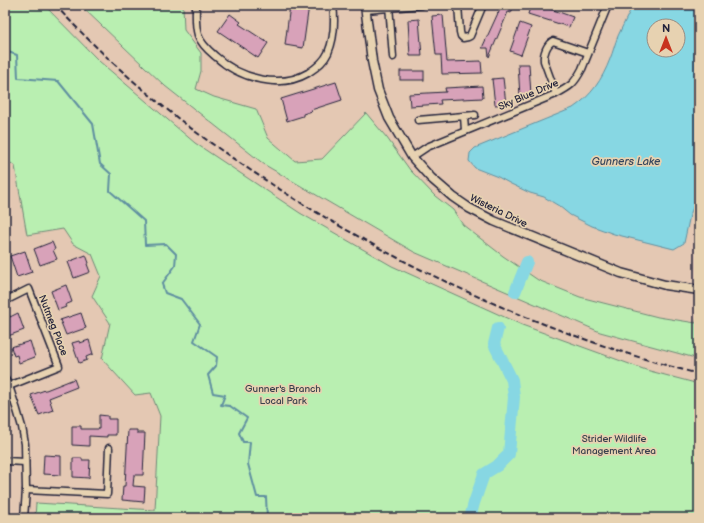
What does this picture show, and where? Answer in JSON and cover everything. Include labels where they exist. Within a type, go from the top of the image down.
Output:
[{"type":"street","points":[[196,5],[196,26],[198,36],[203,44],[222,63],[236,71],[250,76],[265,80],[284,81],[303,76],[315,69],[324,60],[327,54],[334,25],[333,5]]},
{"type":"street","points":[[366,8],[422,5]]},
{"type":"street","points":[[458,5],[460,32],[463,38],[470,36],[483,5]]},
{"type":"street","name":"Sky Blue Drive","points":[[412,157],[427,147],[556,94],[569,87],[577,79],[582,69],[608,5]]},
{"type":"street","points":[[389,6],[393,57]]},
{"type":"street","name":"Wisteria Drive","points":[[366,8],[372,61],[378,90],[389,118],[412,157],[431,178],[453,197],[469,208],[494,221],[621,273],[665,285],[699,290]]},
{"type":"street","points":[[556,94],[543,56],[549,43],[553,41],[588,53]]},
{"type":"street","points":[[418,120],[476,115]]},
{"type":"street","points":[[464,116],[465,131]]},
{"type":"street","name":"Nutmeg Place","points":[[5,300],[29,289],[59,366],[9,386]]},
{"type":"street","points":[[5,379],[9,386],[22,427],[25,444],[26,490],[24,518]]},
{"type":"street","points":[[26,490],[107,494],[109,448]]},
{"type":"street","points":[[5,461],[25,462]]},
{"type":"green space","name":"Gunner's Branch Local Park","points":[[5,5],[44,5],[99,61],[195,143],[300,213],[392,266],[522,325],[646,370],[699,384],[699,518],[35,518],[36,503],[155,510],[160,416],[151,393],[135,395],[102,359],[110,323],[92,296],[101,276],[92,254],[73,244],[63,229],[27,235],[15,166],[5,159]]},
{"type":"green space","points":[[80,5],[183,5],[184,30],[201,53],[201,71],[196,89],[214,97],[256,109],[268,138],[295,161],[322,159],[366,113],[387,138],[410,170],[435,196],[453,210],[463,225],[503,256],[538,280],[580,297],[658,317],[696,323],[699,313],[699,359],[600,332],[414,252],[265,165],[165,86]]},
{"type":"water","name":"Gunners Lake","points":[[633,5],[699,5],[699,184],[697,197],[690,215],[684,243],[674,249],[614,234],[592,226],[570,215],[544,197],[530,193],[498,177],[475,168],[469,161],[470,153],[475,148],[573,108],[591,93],[603,74],[618,36]]},
{"type":"building","points":[[290,5],[309,5],[303,48],[285,45]]},
{"type":"building","points":[[502,5],[514,5],[511,13],[508,12],[489,57],[488,48],[482,48]]},
{"type":"building","points":[[531,5],[539,5],[573,17],[569,27],[528,14]]},
{"type":"building","points":[[230,14],[241,22],[239,24],[268,43],[258,58],[218,31]]},
{"type":"building","points":[[443,15],[447,62],[481,61],[482,73],[442,74],[441,55],[436,55],[432,16]]},
{"type":"building","points":[[419,19],[422,56],[410,56],[408,20]]},
{"type":"building","points":[[520,23],[531,27],[521,55],[510,51]]},
{"type":"building","points":[[518,64],[529,64],[531,95],[520,96]]},
{"type":"building","points":[[400,71],[424,71],[424,80],[400,80]]},
{"type":"building","points":[[503,78],[506,104],[495,105],[492,79]]},
{"type":"building","points":[[336,82],[342,100],[311,110],[312,111],[303,114],[303,116],[287,121],[281,99]]},
{"type":"building","points":[[482,86],[483,98],[440,100],[441,104],[410,106],[409,94],[446,92],[445,88]]},
{"type":"building","points":[[52,242],[55,249],[53,250],[57,259],[40,265],[34,249]]},
{"type":"building","points":[[25,251],[32,272],[17,277],[10,256]]},
{"type":"building","points":[[86,255],[90,272],[74,278],[68,262]]},
{"type":"building","points":[[66,285],[72,302],[65,305],[66,307],[58,310],[51,291]]},
{"type":"building","points":[[18,313],[24,330],[8,336],[5,327],[5,316],[9,315],[10,317]]},
{"type":"building","points":[[81,313],[86,328],[66,335],[60,320]]},
{"type":"building","points":[[89,340],[93,354],[86,357],[87,360],[79,363],[72,343],[79,341],[80,343]]},
{"type":"building","points":[[30,341],[35,357],[19,363],[17,355],[14,356],[11,347]]},
{"type":"building","points":[[74,379],[77,387],[49,398],[53,410],[39,415],[31,395]]},
{"type":"building","points":[[99,415],[108,416],[108,419],[116,419],[116,435],[107,435],[107,437],[89,436],[89,446],[72,445],[72,426],[81,426],[81,429],[99,429]]},
{"type":"building","points":[[128,430],[137,430],[137,433],[145,433],[143,475],[134,475],[133,486],[145,487],[144,502],[122,500],[123,486],[125,486]]},
{"type":"building","points":[[44,455],[61,456],[61,475],[43,474]]},
{"type":"building","points":[[73,458],[90,460],[89,478],[73,477]]},
{"type":"waterway","points":[[5,51],[17,55],[18,78],[58,81],[93,124],[100,164],[111,174],[110,191],[144,221],[145,245],[166,244],[176,254],[175,266],[162,284],[165,293],[181,299],[200,324],[194,341],[217,357],[216,366],[208,375],[213,393],[225,395],[221,405],[230,406],[247,418],[239,433],[243,442],[250,442],[248,464],[257,497],[266,497],[267,518]]},
{"type":"waterway","points":[[515,292],[527,262]]},
{"type":"waterway","points":[[470,518],[484,474],[497,466],[509,454],[514,397],[512,380],[494,344],[498,328]]},
{"type":"railway","points":[[55,5],[114,63],[180,120],[241,164],[322,216],[373,245],[478,297],[533,320],[588,340],[699,374]]},
{"type":"park label","name":"Strider Wildlife Management Area","points":[[614,444]]}]
